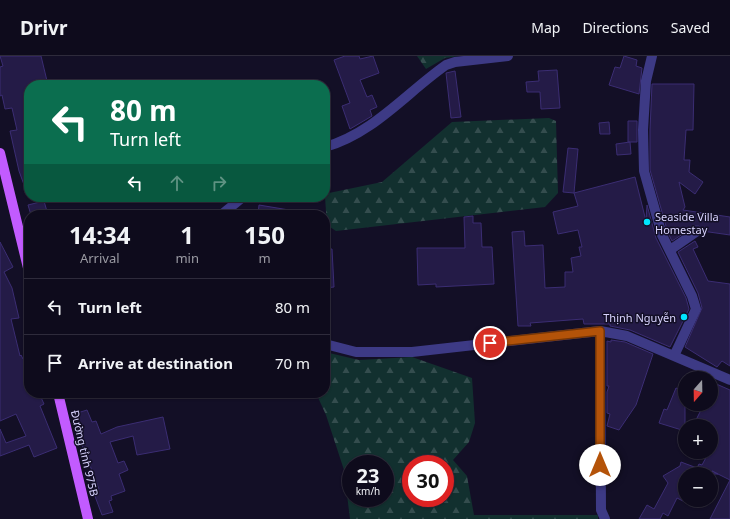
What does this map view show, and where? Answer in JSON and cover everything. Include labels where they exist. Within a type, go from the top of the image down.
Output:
[{"type":"main road","points":[[0,153],[24,251]]},
{"type":"main road","name":"Đường tỉnh 975B","points":[[59,398],[88,519]]},
{"type":"street","points":[[330,145],[352,136],[372,125],[446,65],[455,62],[508,56]]},
{"type":"street","points":[[652,56],[646,81],[643,130],[644,172],[662,235],[692,296],[696,309],[674,356]]},
{"type":"street","points":[[227,210],[237,202]]},
{"type":"street","points":[[670,250],[696,232]]},
{"type":"street","points":[[600,331],[601,510],[606,519]]},
{"type":"street","points":[[330,345],[356,352],[412,352],[600,331],[627,336],[730,380]]},
{"type":"green space","points":[[417,56],[459,56],[445,58],[426,69]]},
{"type":"green space","points":[[549,118],[556,121],[558,193],[545,207],[336,231],[330,227],[330,210],[326,210],[325,202],[330,202],[330,193],[382,182],[452,122]]},
{"type":"green space","points":[[330,353],[359,360],[412,357],[472,378],[475,423],[469,442],[454,459],[454,455],[402,455],[402,507],[454,507],[454,461],[467,476],[474,515],[598,515],[598,519],[350,519],[349,507],[394,507],[394,455],[342,455],[342,464],[326,415],[318,398],[330,398]]},
{"type":"building","points":[[0,56],[41,56],[47,80],[24,80],[24,185],[19,171],[10,131],[17,130],[12,108],[5,109],[2,95],[0,96],[0,67],[3,66]]},
{"type":"building","points":[[345,56],[359,56],[360,59],[373,56],[379,73],[360,80],[367,97],[372,95],[377,107],[370,110],[372,116],[350,129],[342,106],[350,103],[334,60]]},
{"type":"building","points":[[624,56],[637,60],[636,66],[642,68],[639,94],[609,85],[615,67],[620,68]]},
{"type":"building","points":[[557,70],[560,108],[541,109],[540,92],[527,92],[526,82],[539,81],[538,71]]},
{"type":"building","points":[[455,71],[461,117],[451,118],[446,73]]},
{"type":"building","points":[[652,84],[694,84],[693,130],[686,130],[684,160],[690,160],[689,172],[703,182],[695,194],[679,182],[685,207],[683,210],[730,217],[730,235],[702,231],[699,226],[695,226],[672,241],[668,233],[650,170]]},
{"type":"building","points":[[628,121],[637,121],[637,142],[628,142]]},
{"type":"building","points":[[609,122],[610,134],[600,134],[599,123]]},
{"type":"building","points":[[630,142],[631,154],[617,155],[616,144]]},
{"type":"building","points":[[568,148],[578,149],[574,193],[563,192]]},
{"type":"building","points":[[635,177],[646,221],[647,205],[656,238],[686,298],[689,309],[670,347],[630,330],[610,326],[610,324],[584,324],[583,319],[530,323],[531,326],[518,326],[512,232],[524,231],[525,246],[543,245],[545,288],[565,287],[565,272],[573,272],[571,258],[581,256],[579,247],[582,247],[578,230],[558,234],[553,212],[578,206],[574,193]]},
{"type":"building","points":[[44,202],[47,210],[30,210],[28,205]]},
{"type":"building","points":[[259,205],[289,210],[258,210]]},
{"type":"building","points":[[473,216],[473,223],[481,223],[482,247],[492,247],[494,284],[436,287],[436,284],[418,285],[417,248],[465,248],[464,217]]},
{"type":"building","points":[[695,241],[698,247],[693,249],[708,281],[730,284],[730,366],[722,361],[717,367],[685,347],[702,308],[698,293],[678,252]]},
{"type":"building","points":[[0,242],[13,267],[4,272],[12,288],[19,318],[11,319],[20,356],[21,355],[24,358],[24,398],[41,398],[44,404],[40,406],[57,448],[34,457],[29,445],[0,456],[0,429],[6,443],[26,436],[16,414],[0,421]]},
{"type":"building","points":[[330,249],[332,249],[334,287],[330,287]]},
{"type":"building","points":[[611,340],[625,342],[653,354],[636,405],[619,430],[607,426],[610,414],[607,413],[607,392],[609,386],[607,386],[607,341],[611,342]]},
{"type":"building","points":[[718,385],[730,390],[730,480],[718,474],[718,467],[698,467],[699,464],[702,465],[705,459],[718,459],[718,419],[696,419],[700,411],[718,411]]},
{"type":"building","points":[[676,388],[678,389],[678,411],[685,411],[685,419],[678,419],[678,429],[659,423],[664,409],[667,410]]},
{"type":"building","points":[[87,410],[92,422],[96,421],[101,434],[117,427],[163,417],[170,449],[137,455],[133,436],[110,442],[118,463],[124,461],[128,470],[119,474],[125,491],[111,496],[112,500],[109,501],[113,512],[102,515],[93,491],[99,489],[81,442],[83,441],[74,414]]},
{"type":"building","points":[[681,462],[694,467],[678,467]]},
{"type":"building","points":[[678,467],[678,498],[668,516],[663,513],[660,519],[639,519],[647,505],[654,509],[668,483],[663,476]]},
{"type":"building","points":[[730,480],[730,519],[710,519],[716,507],[718,507],[718,503]]},
{"type":"place","name":"Seaside Villa Homestay","points":[[647,222]]},
{"type":"place","name":"Thịnh Nguyễn","points":[[684,317]]},
{"type":"route","points":[[490,343],[600,331],[600,465]]}]
